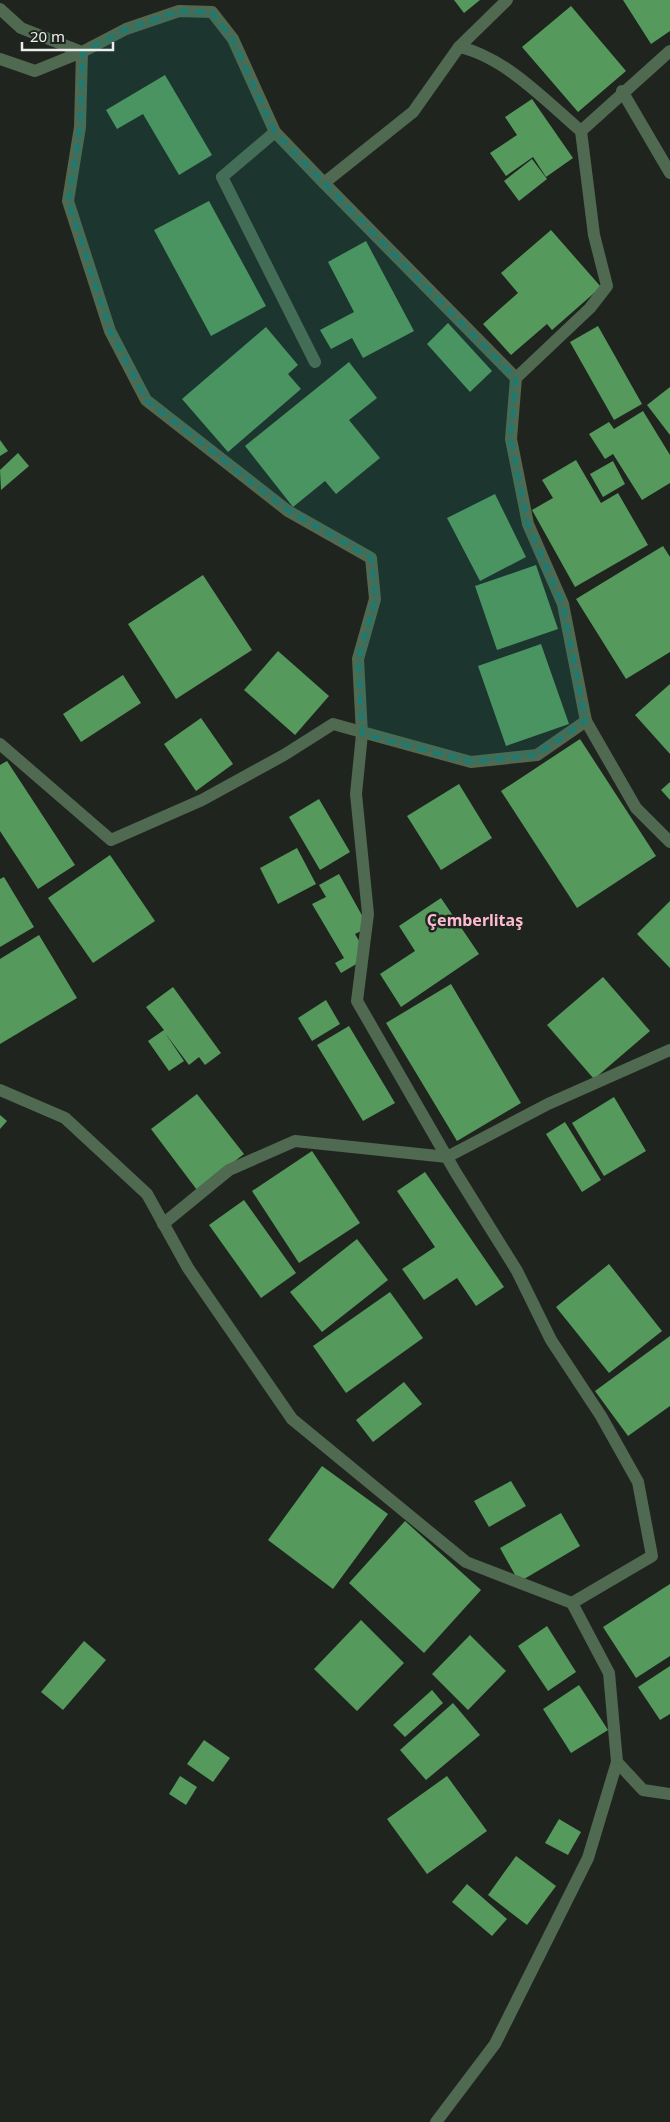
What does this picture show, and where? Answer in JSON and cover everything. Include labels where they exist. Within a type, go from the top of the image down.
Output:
[{"type":"street","points":[[324,183],[413,112],[459,47],[508,0]]},
{"type":"street","points":[[0,9],[21,28],[82,52]]},
{"type":"street","points":[[0,60],[35,71],[82,52],[126,29],[179,11],[212,12],[233,39],[275,132],[516,378]]},
{"type":"street","points":[[459,47],[478,51],[528,84],[581,131],[594,235],[607,286],[590,308],[516,378],[511,439],[528,524],[563,604],[586,721],[636,808],[670,842]]},
{"type":"street","points":[[581,131],[622,91],[670,51]]},
{"type":"street","points":[[82,52],[80,127],[68,201],[110,331],[146,400],[288,511],[371,558],[375,599],[358,659],[362,734],[356,794],[368,914],[356,1001],[447,1158],[517,1271],[550,1340],[601,1416],[638,1482],[652,1556],[572,1603]]},
{"type":"street","points":[[622,91],[670,173]]},
{"type":"street","points":[[275,132],[222,177],[315,362]]},
{"type":"street","points":[[0,744],[111,840],[202,800],[284,755],[333,724],[362,734],[471,762],[537,755],[586,721]]},
{"type":"street","points":[[163,1224],[229,1170],[295,1141],[447,1158],[548,1104],[670,1050]]},
{"type":"street","points":[[0,1090],[65,1118],[147,1194],[188,1268],[292,1419],[466,1562],[572,1603],[609,1673],[616,1762],[584,1867],[495,2044],[436,2122]]},
{"type":"street","points":[[616,1762],[643,1790],[670,1794]]},
{"type":"highlighted area","points":[[179,11],[212,12],[233,39],[275,132],[516,378],[511,439],[528,524],[563,604],[586,721],[537,755],[471,762],[362,734],[358,659],[375,599],[371,558],[288,511],[146,400],[110,331],[68,201],[80,127],[82,52],[126,29]]},
{"type":"building","points":[[454,0],[480,0],[464,13]]},
{"type":"building","points":[[623,0],[670,0],[670,31],[651,44]]},
{"type":"building","points":[[571,6],[626,71],[578,112],[522,47]]},
{"type":"building","points":[[165,75],[212,155],[179,175],[143,114],[117,129],[106,110]]},
{"type":"building","points":[[532,99],[573,158],[546,177],[533,157],[506,176],[490,153],[517,135],[505,117]]},
{"type":"building","points":[[532,159],[547,179],[519,201],[504,181]]},
{"type":"building","points":[[209,201],[266,306],[211,336],[154,230]]},
{"type":"building","points":[[551,230],[601,287],[552,330],[547,324],[511,355],[483,324],[518,293],[501,273]]},
{"type":"building","points":[[366,241],[414,331],[363,358],[352,338],[331,349],[320,330],[354,312],[328,262]]},
{"type":"building","points":[[448,323],[492,371],[470,392],[427,344]]},
{"type":"building","points":[[598,326],[642,404],[614,420],[570,342]]},
{"type":"building","points":[[266,327],[298,365],[288,374],[301,389],[228,452],[182,399]]},
{"type":"building","points":[[349,362],[377,398],[349,420],[380,458],[336,494],[325,481],[293,507],[245,446]]},
{"type":"building","points":[[670,387],[670,435],[647,405]]},
{"type":"building","points":[[643,411],[670,455],[670,483],[642,500],[613,454],[605,459],[589,434],[609,422],[614,429]]},
{"type":"building","points":[[0,440],[8,451],[0,456]]},
{"type":"building","points":[[18,453],[29,466],[1,490],[0,470]]},
{"type":"building","points":[[576,460],[601,503],[618,493],[648,545],[575,587],[532,510],[553,498],[542,480]]},
{"type":"building","points":[[613,461],[625,484],[603,497],[590,474]]},
{"type":"building","points":[[495,494],[526,557],[480,581],[447,518]]},
{"type":"building","points":[[663,546],[670,557],[670,652],[626,679],[576,599]]},
{"type":"building","points":[[536,565],[558,629],[497,650],[475,586]]},
{"type":"building","points":[[203,575],[252,650],[176,699],[128,624]]},
{"type":"building","points":[[541,644],[569,724],[506,746],[478,666]]},
{"type":"building","points":[[278,651],[329,696],[295,735],[244,690]]},
{"type":"building","points":[[123,675],[141,703],[81,742],[63,714]]},
{"type":"building","points":[[670,684],[670,754],[635,715]]},
{"type":"building","points":[[201,718],[233,764],[196,791],[164,744]]},
{"type":"building","points":[[580,739],[656,856],[577,908],[501,791]]},
{"type":"building","points":[[7,761],[75,865],[38,889],[0,831],[0,765]]},
{"type":"building","points":[[670,782],[670,800],[661,790]]},
{"type":"building","points":[[459,784],[492,838],[441,870],[407,816]]},
{"type":"building","points":[[319,799],[350,852],[320,870],[289,817]]},
{"type":"building","points":[[297,848],[316,884],[278,904],[260,868]]},
{"type":"building","points":[[110,855],[155,921],[93,963],[48,898]]},
{"type":"building","points":[[339,874],[364,919],[363,930],[355,934],[362,946],[358,963],[341,973],[335,963],[344,958],[312,904],[326,897],[319,885]]},
{"type":"building","points":[[4,877],[34,927],[0,947],[0,879]]},
{"type":"building","points":[[441,898],[479,954],[401,1007],[380,974],[415,951],[399,926]]},
{"type":"building","points":[[670,901],[670,968],[637,934]]},
{"type":"building","points":[[39,935],[77,998],[0,1044],[0,959]]},
{"type":"building","points":[[603,977],[650,1031],[594,1079],[547,1025]]},
{"type":"building","points":[[451,984],[521,1103],[457,1141],[386,1023]]},
{"type":"building","points":[[173,987],[221,1053],[205,1065],[199,1057],[189,1065],[165,1033],[184,1061],[169,1071],[148,1041],[164,1030],[146,1007]]},
{"type":"building","points":[[326,1000],[340,1024],[312,1041],[298,1018]]},
{"type":"building","points":[[349,1026],[395,1103],[363,1121],[317,1045]]},
{"type":"building","points":[[197,1094],[244,1154],[197,1190],[151,1129]]},
{"type":"building","points":[[614,1097],[646,1151],[604,1176],[572,1123]]},
{"type":"building","points":[[0,1115],[7,1121],[0,1129]]},
{"type":"building","points":[[565,1122],[601,1180],[582,1192],[546,1134]]},
{"type":"building","points":[[312,1151],[360,1223],[299,1263],[252,1191]]},
{"type":"building","points":[[425,1172],[504,1287],[476,1306],[457,1278],[424,1300],[402,1269],[435,1247],[397,1191]]},
{"type":"building","points":[[244,1200],[296,1273],[261,1298],[209,1225]]},
{"type":"building","points":[[357,1239],[388,1280],[322,1332],[290,1292]]},
{"type":"building","points":[[609,1264],[662,1331],[609,1373],[556,1307]]},
{"type":"building","points":[[390,1292],[423,1338],[346,1393],[313,1346]]},
{"type":"building","points":[[670,1336],[670,1406],[628,1436],[595,1391]]},
{"type":"building","points":[[404,1382],[422,1404],[373,1442],[356,1420]]},
{"type":"building","points":[[322,1466],[388,1514],[333,1589],[268,1540]]},
{"type":"building","points":[[511,1481],[526,1506],[489,1527],[474,1501]]},
{"type":"building","points":[[561,1513],[580,1546],[519,1582],[500,1548]]},
{"type":"building","points":[[405,1521],[481,1590],[424,1653],[349,1583]]},
{"type":"building","points":[[670,1584],[670,1656],[636,1678],[603,1627]]},
{"type":"building","points":[[361,1620],[404,1663],[357,1711],[314,1669]]},
{"type":"building","points":[[547,1626],[576,1672],[548,1691],[518,1646]]},
{"type":"building","points":[[470,1635],[506,1671],[468,1710],[432,1674]]},
{"type":"building","points":[[84,1641],[106,1660],[63,1710],[41,1692]]},
{"type":"building","points":[[670,1666],[670,1714],[660,1720],[638,1687]]},
{"type":"building","points":[[579,1685],[608,1730],[571,1753],[543,1709]]},
{"type":"building","points":[[432,1690],[443,1703],[405,1737],[393,1725]]},
{"type":"building","points":[[453,1703],[480,1735],[426,1780],[400,1750]]},
{"type":"building","points":[[204,1740],[230,1758],[213,1782],[187,1764]]},
{"type":"building","points":[[180,1776],[197,1787],[186,1805],[169,1794]]},
{"type":"building","points":[[447,1776],[487,1831],[427,1874],[387,1819]]},
{"type":"building","points":[[559,1819],[581,1832],[568,1855],[545,1843]]},
{"type":"building","points":[[516,1856],[556,1886],[527,1925],[488,1895]]},
{"type":"building","points":[[467,1884],[507,1919],[492,1936],[452,1902]]},
{"type":"district","name":"Çemberlitaş","points":[[475,920]]}]
